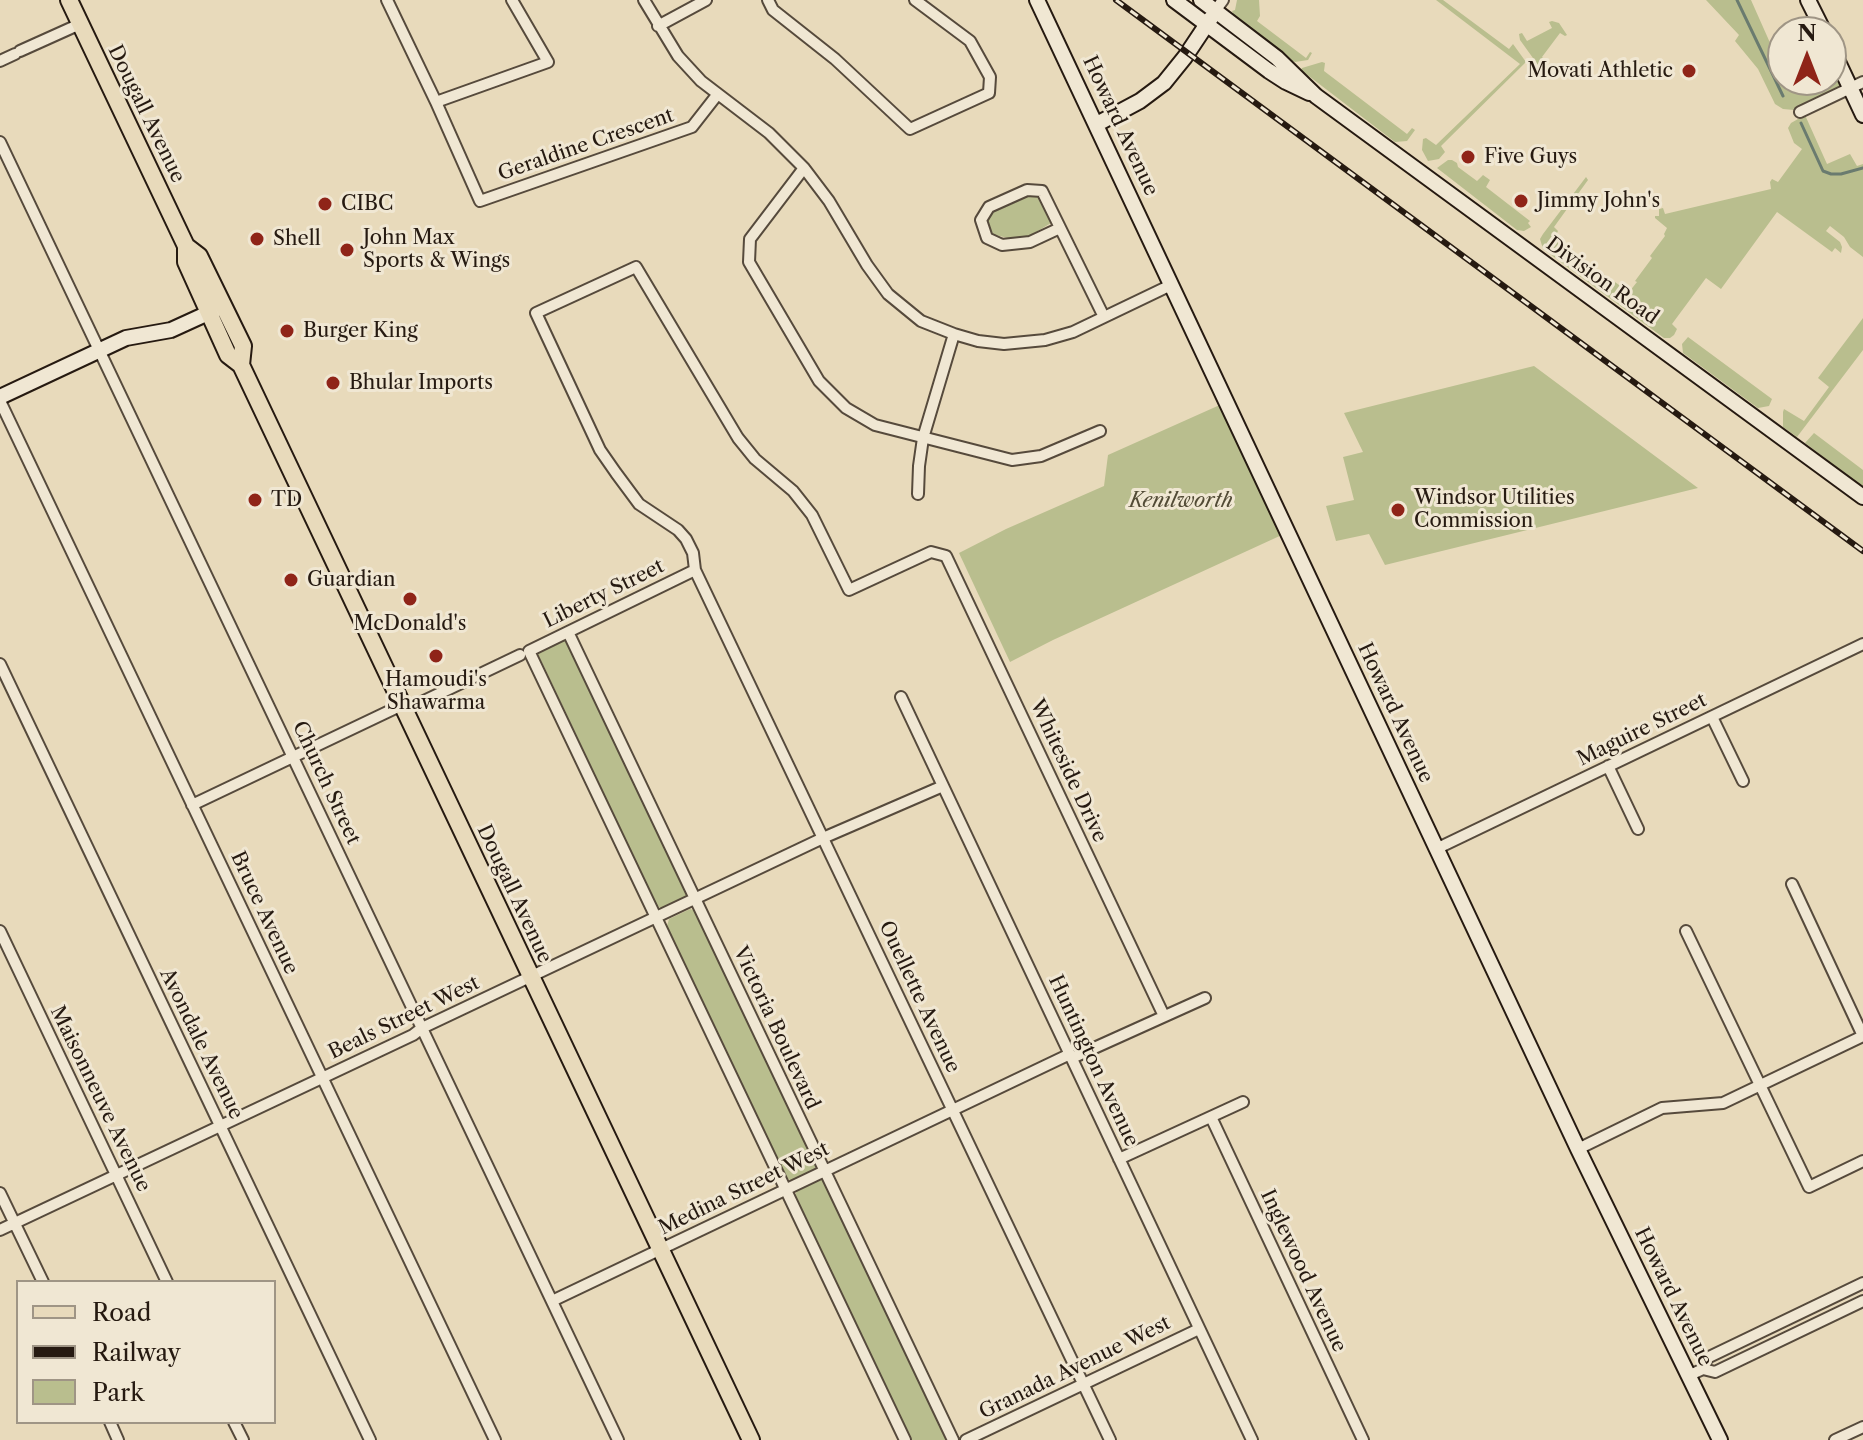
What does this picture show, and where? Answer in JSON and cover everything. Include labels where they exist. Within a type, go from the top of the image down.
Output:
[{"type":"main road","name":"Dougall Avenue","points":[[69,0],[186,246],[186,262],[216,309],[228,355],[241,365],[751,1440]]},
{"type":"street","name":"Geraldine Crescent","points":[[387,0],[480,201],[692,127],[717,95]]},
{"type":"street","points":[[436,102],[548,62],[512,0]]},
{"type":"street","points":[[644,0],[678,56],[701,81],[769,133],[804,168],[829,201],[888,294],[921,321],[978,341],[1004,344],[1045,340],[1073,332],[1171,285]]},
{"type":"street","points":[[658,26],[706,0]]},
{"type":"street","points":[[768,0],[773,10],[835,59],[910,129],[989,93],[990,85],[990,77],[970,41],[915,0]]},
{"type":"street","name":"Howard Avenue","points":[[1037,0],[1578,1149],[1696,1372],[1720,1440]]},
{"type":"street","name":"Division Road","points":[[1174,0],[1286,82],[1316,96]]},
{"type":"street","name":"Division Road","points":[[1201,0],[1219,6],[1316,96],[1863,497]]},
{"type":"street","points":[[1097,124],[1157,90],[1174,72],[1219,6]]},
{"type":"street","points":[[0,61],[80,24]]},
{"type":"street","points":[[1800,112],[1857,85],[1863,115]]},
{"type":"street","name":"Church Street","points":[[0,142],[618,1440]]},
{"type":"street","points":[[804,168],[750,239],[749,262],[819,381],[846,408],[875,425],[1012,460],[1041,456],[1100,431]]},
{"type":"street","points":[[1060,228],[1030,242],[1002,245],[987,238],[981,220],[989,207],[1027,190],[1042,191],[1104,317]]},
{"type":"street","name":"Ouellette Avenue","points":[[931,552],[849,590],[812,515],[793,491],[755,459],[738,438],[636,267],[536,313],[600,450],[639,504],[678,530],[686,539],[693,553],[695,570],[1110,1440]]},
{"type":"street","points":[[0,399],[126,338],[171,330],[216,309]]},
{"type":"street","points":[[918,494],[923,438],[954,334]]},
{"type":"street","name":"Bruce Avenue","points":[[0,399],[495,1440]]},
{"type":"street","name":"Whiteside Drive","points":[[931,552],[946,556],[1164,1016]]},
{"type":"street","name":"Liberty Street","points":[[192,805],[524,653],[695,570]]},
{"type":"street","name":"Victoria Boulevard","points":[[568,632],[953,1440]]},
{"type":"street","name":"Maguire Street","points":[[1436,849],[1863,644]]},
{"type":"street","points":[[524,653],[656,917],[905,1440]]},
{"type":"street","name":"Avondale Avenue","points":[[0,664],[370,1440]]},
{"type":"street","name":"Huntington Avenue","points":[[901,697],[1252,1440]]},
{"type":"street","points":[[1712,717],[1743,781]]},
{"type":"street","points":[[1608,766],[1638,829]]},
{"type":"street","name":"Beals Street West","points":[[0,1230],[823,838],[943,786]]},
{"type":"street","points":[[1578,1149],[1662,1108],[1723,1103],[1863,1036],[1792,884]]},
{"type":"street","name":"Maisonneuve Avenue","points":[[0,931],[166,1280]]},
{"type":"street","points":[[1686,931],[1809,1187],[1863,1161]]},
{"type":"street","name":"Medina Street West","points":[[552,1301],[952,1109],[1205,998]]},
{"type":"street","points":[[1119,1159],[1243,1102]]},
{"type":"street","name":"Inglewood Avenue","points":[[1211,1117],[1363,1440]]},
{"type":"street","points":[[0,1193],[42,1280]]},
{"type":"street","points":[[1696,1372],[1707,1358],[1863,1283]]},
{"type":"street","points":[[1696,1372],[1715,1372],[1863,1301]]},
{"type":"street","name":"Granada Avenue West","points":[[966,1440],[1199,1329]]},
{"type":"street","points":[[1835,1440],[1860,1429]]},
{"type":"green space","points":[[1237,0],[1259,0],[1260,16],[1257,21],[1306,58],[1312,53],[1308,60],[1295,62],[1285,58],[1237,21],[1232,11]]},
{"type":"green space","points":[[1436,0],[1443,0],[1509,49],[1513,44],[1526,62],[1441,146],[1445,152],[1439,159],[1428,161],[1422,150],[1423,139],[1436,145],[1520,64]]},
{"type":"green space","points":[[1706,0],[1751,0],[1767,36],[1767,88],[1758,69],[1735,41],[1739,35]]},
{"type":"green space","points":[[1549,22],[1559,23],[1567,35],[1560,33],[1542,57],[1547,63],[1538,65],[1519,34],[1522,33],[1527,41],[1552,28]]},
{"type":"green space","points":[[1325,63],[1324,71],[1407,134],[1412,128],[1415,130],[1407,141],[1395,142],[1301,70]]},
{"type":"green space","points":[[1771,96],[1822,96],[1794,110],[1775,104]]},
{"type":"green space","points":[[1805,115],[1827,164],[1850,154],[1857,166],[1863,164],[1863,257],[1830,226],[1826,231],[1840,242],[1841,253],[1835,248],[1832,252],[1777,212],[1721,289],[1706,278],[1672,324],[1677,329],[1674,335],[1664,338],[1543,249],[1540,239],[1586,177],[1588,180],[1554,227],[1558,231],[1555,237],[1629,292],[1665,236],[1667,228],[1655,218],[1659,216],[1659,209],[1663,208],[1665,214],[1771,189],[1772,179],[1778,182],[1802,149],[1794,143],[1788,128]]},
{"type":"green space","points":[[1448,160],[1457,163],[1477,181],[1483,175],[1490,180],[1486,187],[1530,221],[1531,227],[1524,231],[1517,230],[1437,168]]},
{"type":"green space","points":[[1032,194],[1043,201],[1051,223],[1028,237],[1008,238],[991,234],[987,222],[992,212]]},
{"type":"green space","points":[[1863,318],[1863,350],[1797,437],[1783,427],[1784,409],[1804,421],[1829,387],[1818,378]]},
{"type":"green space","points":[[1688,337],[1772,399],[1769,406],[1758,408],[1683,353],[1682,344]]},
{"type":"green space","points":[[1534,366],[1698,488],[1385,565],[1369,534],[1336,541],[1326,506],[1354,500],[1343,457],[1363,452],[1344,413]]},
{"type":"green space","name":"Kenilworth","points":[[1222,404],[1284,534],[1010,662],[959,553],[1104,486],[1108,455]]},
{"type":"green space","points":[[1814,433],[1863,470],[1863,487],[1805,443]]},
{"type":"green space","points":[[568,639],[687,892],[686,897],[663,909],[657,906],[538,654],[540,649]]},
{"type":"green space","points":[[690,909],[697,911],[816,1164],[815,1169],[792,1181],[786,1178],[667,926],[669,919]]},
{"type":"green space","points":[[818,1178],[826,1181],[946,1440],[910,1440],[795,1195],[798,1189]]},
{"type":"waterway","points":[[1737,0],[1767,63]]},
{"type":"waterway","points":[[1801,123],[1823,171],[1841,174],[1863,168]]},
{"type":"railway","points":[[1116,0],[1863,551]]},
{"type":"place","name":"Movati Athletic","points":[[1689,71]]},
{"type":"place","name":"Five Guys","points":[[1468,157]]},
{"type":"place","name":"Jimmy John's","points":[[1521,201]]},
{"type":"place","name":"CIBC","points":[[325,204]]},
{"type":"place","name":"Shell","points":[[257,239]]},
{"type":"place","name":"John Max Sports & Wings","points":[[347,250]]},
{"type":"place","name":"Burger King","points":[[287,331]]},
{"type":"place","name":"Bhular Imports","points":[[333,383]]},
{"type":"place","name":"TD","points":[[255,500]]},
{"type":"place","name":"Windsor Utilities Commission","points":[[1398,510]]},
{"type":"place","name":"Guardian","points":[[291,580]]},
{"type":"place","name":"McDonald's","points":[[410,599]]},
{"type":"place","name":"Hamoudi's Shawarma","points":[[436,656]]}]
